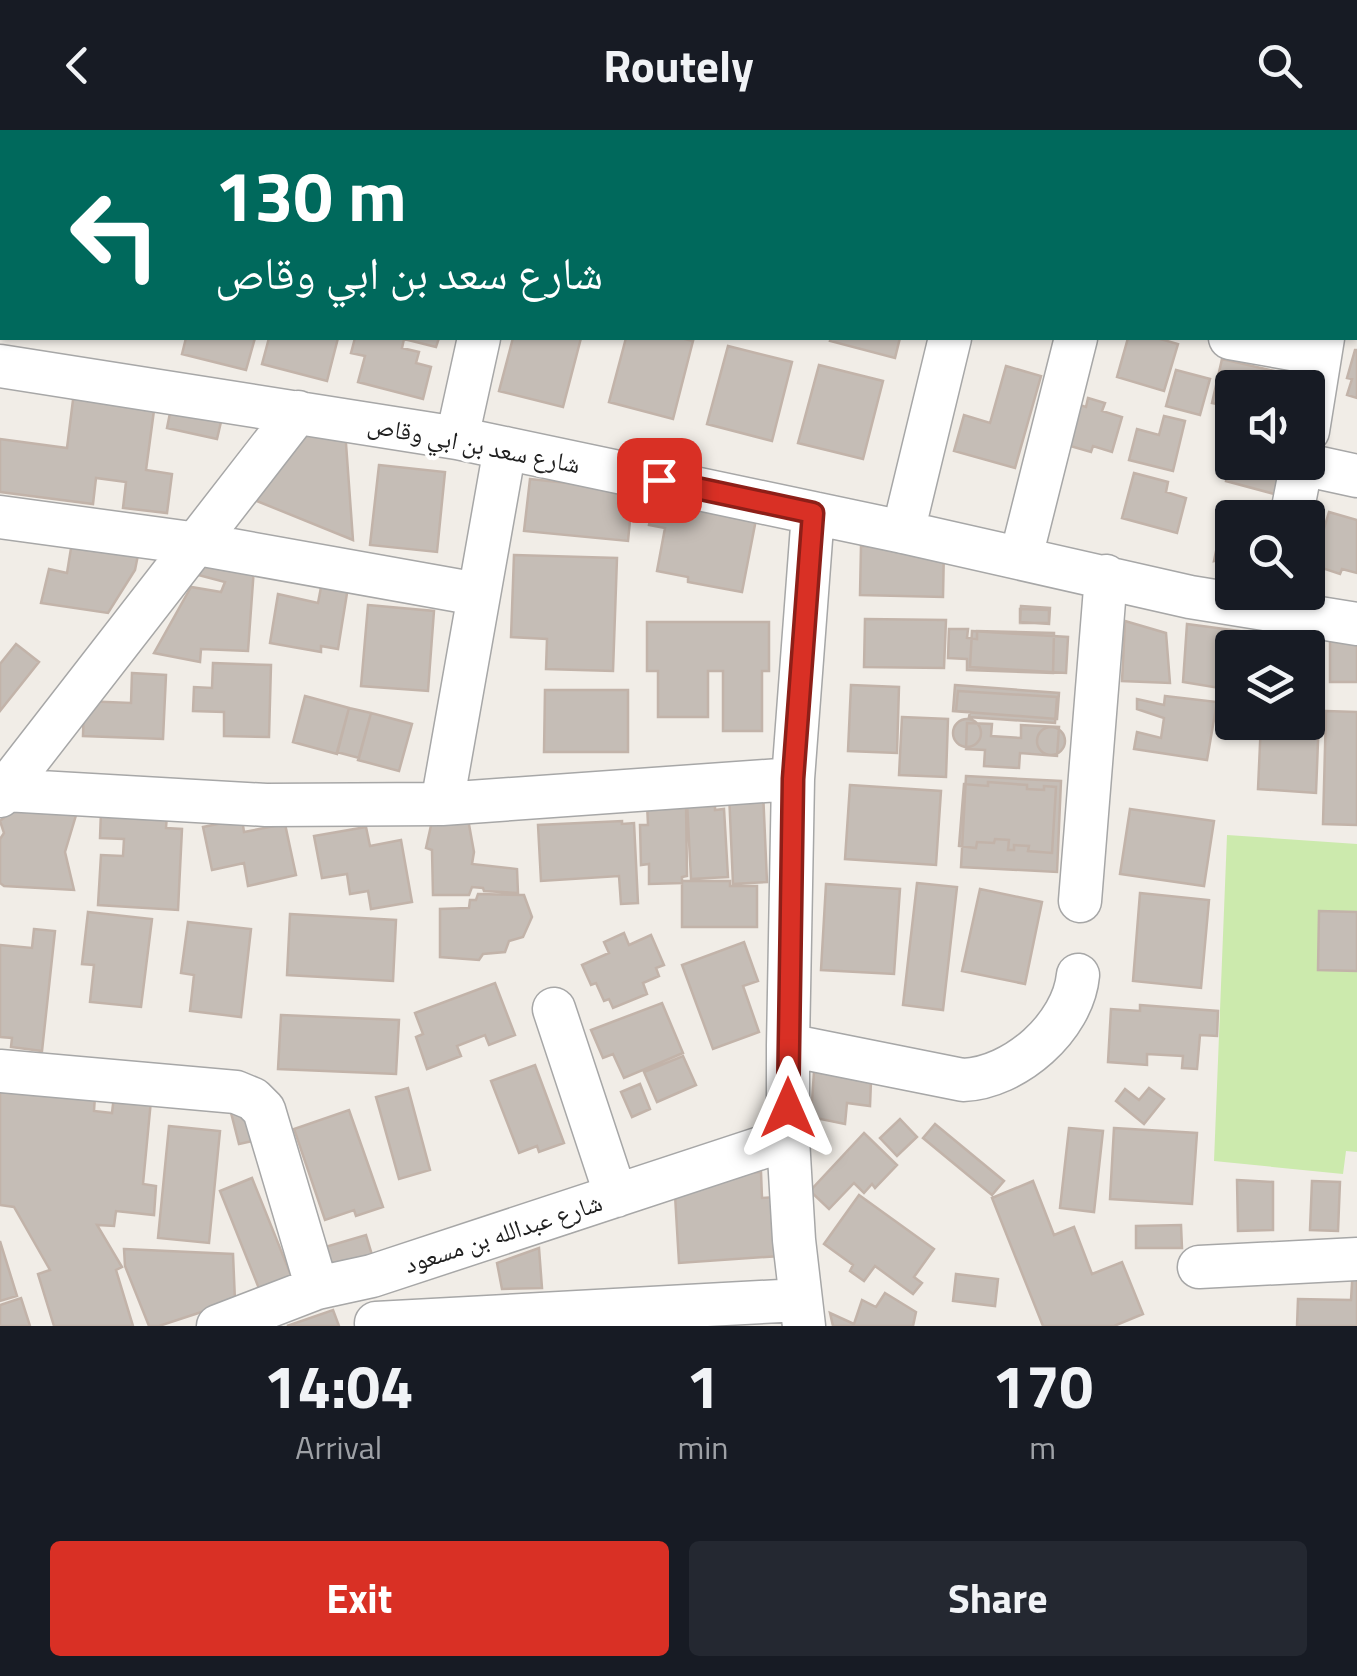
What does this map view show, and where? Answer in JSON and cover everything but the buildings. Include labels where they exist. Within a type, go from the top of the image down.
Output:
[{"type":"street","points":[[2,340],[18,368]]},
{"type":"street","points":[[458,438],[478,340]]},
{"type":"street","points":[[903,532],[950,340]]},
{"type":"street","points":[[1022,558],[1076,340]]},
{"type":"street","points":[[1253,340],[1321,346]]},
{"type":"street","name":"شارع سعد بن ابي وقاص","points":[[18,368],[458,438],[1190,597],[1215,598]]},
{"type":"street","points":[[2,793],[298,412]]},
{"type":"street","points":[[442,804],[505,448]]},
{"type":"street","points":[[1325,468],[1357,476]]},
{"type":"street","points":[[372,1276],[376,1324],[802,1313],[788,1139],[788,1045],[793,779],[813,513]]},
{"type":"street","points":[[0,517],[198,544],[478,594]]},
{"type":"street","points":[[1080,901],[1106,576]]},
{"type":"street","name":"شارع سعد بن ابي وقاص","points":[[1304,610],[1357,624]]},
{"type":"street","points":[[2,793],[266,805],[442,804],[793,779]]},
{"type":"street","points":[[788,1045],[964,1080],[980,1079],[1017,1063],[1046,1037],[1074,998],[1078,975]]},
{"type":"street","points":[[554,1009],[616,1196]]},
{"type":"street","points":[[0,1071],[236,1092],[252,1099],[264,1110],[317,1288]]},
{"type":"street","name":"شارع عبدالله بن مسعود","points":[[218,1326],[317,1288],[372,1276],[788,1139]]},
{"type":"street","points":[[1199,1267],[1357,1259]]},
{"type":"green space","points":[[1227,835],[1357,844],[1357,1152],[1346,1151],[1343,1174],[1214,1161]]},
{"type":"route","points":[[659,480],[813,513],[793,779],[788,1108]]}]
